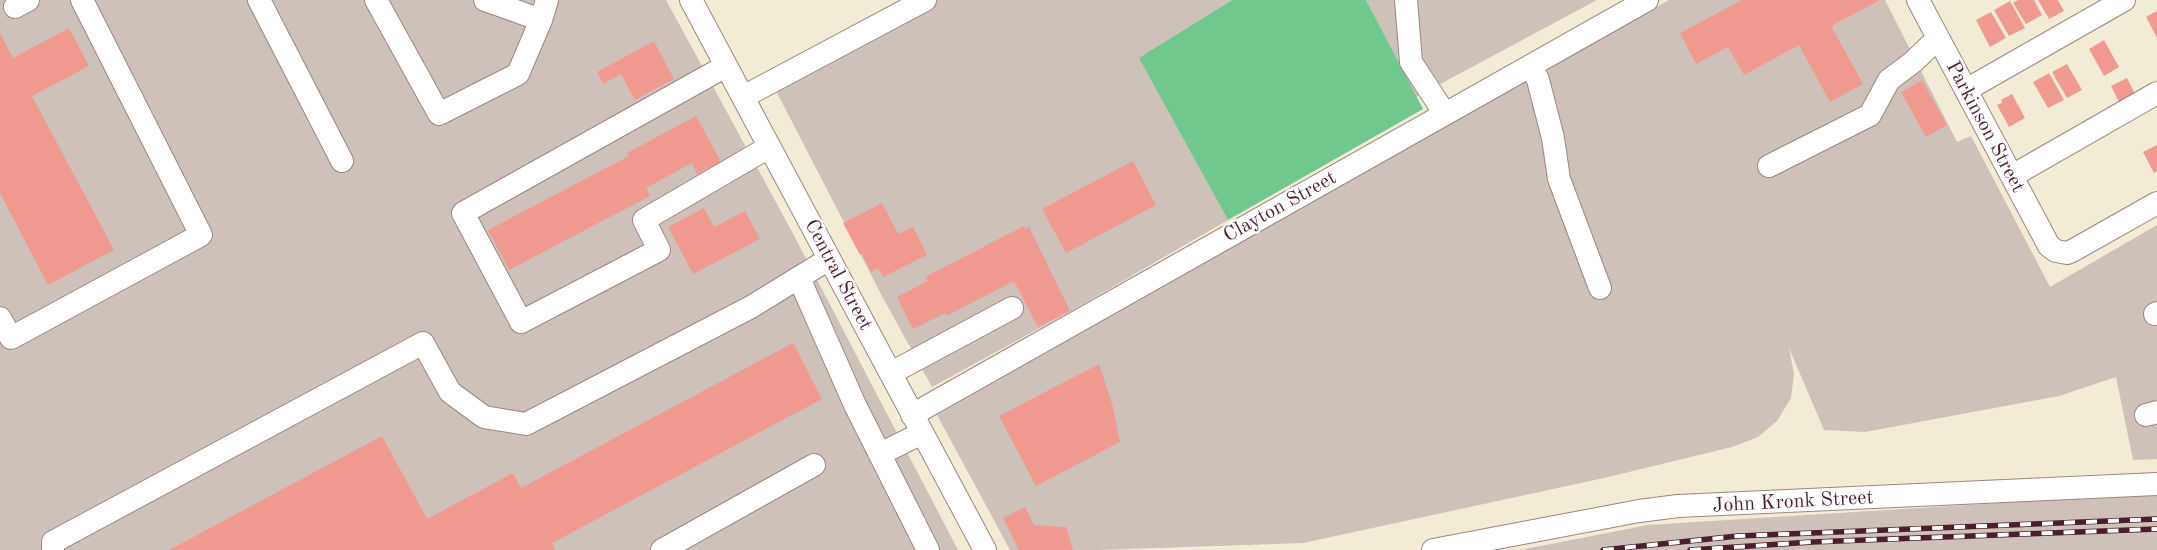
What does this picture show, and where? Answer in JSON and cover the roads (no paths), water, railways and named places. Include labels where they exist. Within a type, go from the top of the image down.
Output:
[{"type":"street","points":[[0,318],[11,338],[202,235],[82,0]]},
{"type":"street","points":[[259,0],[342,161]]},
{"type":"street","points":[[376,0],[439,114],[518,74],[544,10],[486,0]]},
{"type":"street","points":[[743,97],[925,0]]},
{"type":"street","name":"Clayton Street","points":[[880,454],[917,424],[1445,114],[1647,0]]},
{"type":"street","points":[[1966,90],[2124,0]]},
{"type":"street","name":"Parkinson Street","points":[[1924,2],[1938,38],[2049,246],[2056,251],[2066,253],[2072,251],[2157,203]]},
{"type":"street","name":"Central Street","points":[[699,3],[726,66],[985,550]]},
{"type":"street","points":[[1411,3],[1412,62],[1445,114]]},
{"type":"street","points":[[1769,166],[1870,115],[1889,80],[1914,62],[1938,38]]},
{"type":"street","points":[[726,66],[463,213],[521,322],[659,250],[644,220],[770,147]]},
{"type":"street","points":[[1531,66],[1538,80],[1553,138],[1559,180],[1600,288]]},
{"type":"street","points":[[2012,176],[2157,93]]},
{"type":"street","points":[[53,550],[53,542],[422,344],[450,392],[484,417],[526,424],[751,307],[830,259]]},
{"type":"street","points":[[798,278],[855,405],[928,550]]},
{"type":"street","points":[[891,373],[1012,308]]},
{"type":"street","points":[[662,550],[814,465]]},
{"type":"street","name":"John Kronk Street","points":[[1433,550],[1639,511],[1678,506],[2157,484]]},
{"type":"railway","points":[[1603,550],[1738,536],[2157,519]]},
{"type":"railway","points":[[1690,550],[1812,542],[2157,529]]}]
